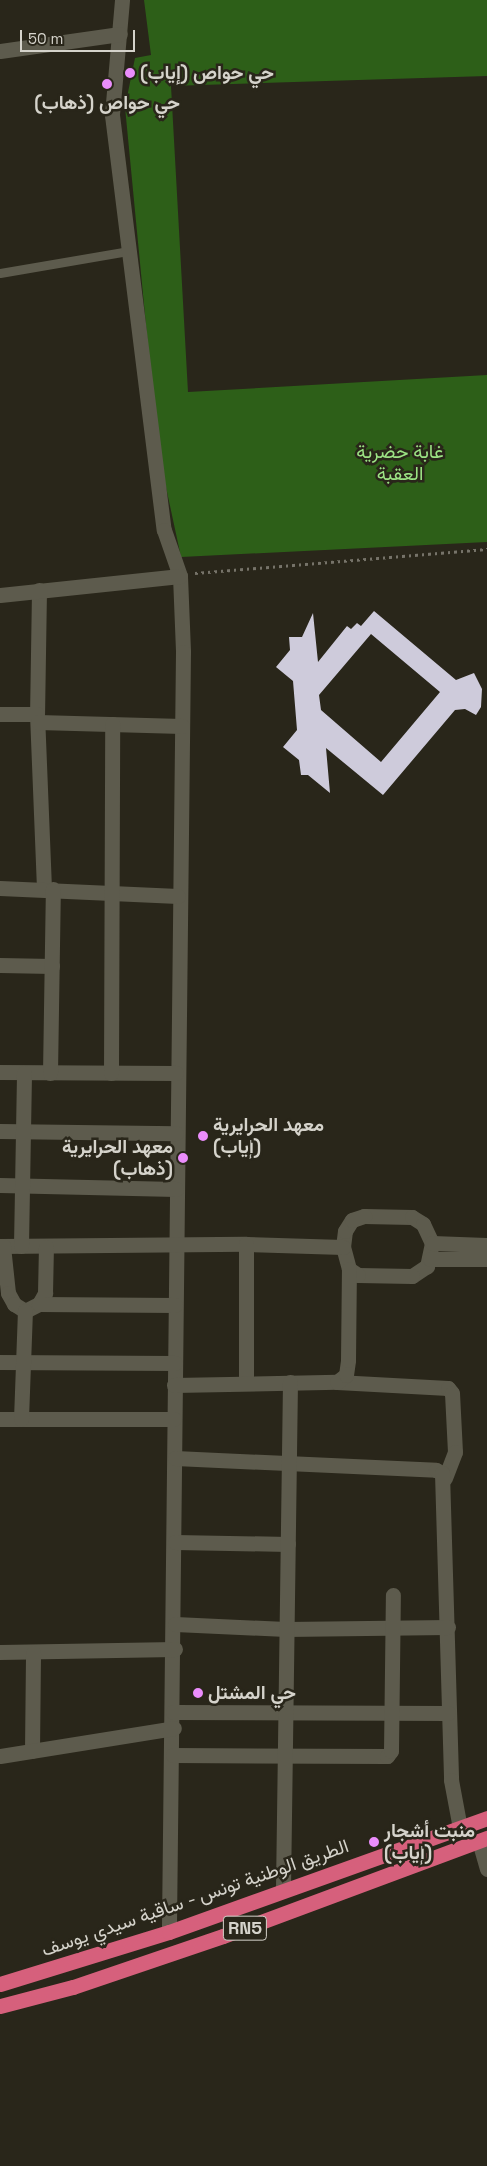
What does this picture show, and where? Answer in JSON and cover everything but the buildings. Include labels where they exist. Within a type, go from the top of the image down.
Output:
[{"type":"highway","name":"الطريق الوطنية تونس - ساقية سيدي يوسف","points":[[0,1984],[169,1932],[283,1889],[487,1818]]},
{"type":"highway","name":"RN5","points":[[0,2006],[73,1987],[223,1936],[483,1839]]},
{"type":"street","points":[[122,0],[112,115],[164,530],[180,576],[182,726],[176,1073],[175,1649],[169,1932]]},
{"type":"street","points":[[0,51],[120,34]]},
{"type":"street","points":[[0,595],[180,576]]},
{"type":"street","points":[[39,590],[38,718],[52,966],[50,1073]]},
{"type":"street","points":[[0,714],[112,724],[182,726]]},
{"type":"street","points":[[111,1073],[112,724]]},
{"type":"street","points":[[0,888],[178,896]]},
{"type":"street","points":[[0,965],[52,966]]},
{"type":"street","points":[[0,1072],[176,1073]]},
{"type":"street","points":[[21,1246],[24,1073]]},
{"type":"street","points":[[0,1132],[176,1133]]},
{"type":"street","points":[[0,1185],[176,1189]]},
{"type":"street","points":[[337,1382],[346,1375],[348,1360],[349,1269],[343,1247],[352,1220],[364,1216],[412,1217],[423,1224],[432,1243],[427,1266],[412,1276],[358,1275],[349,1269]]},
{"type":"street","points":[[432,1243],[487,1245]]},
{"type":"street","points":[[246,1244],[246,1383]]},
{"type":"street","points":[[21,1419],[22,1362],[20,1306],[8,1293],[2,1246],[246,1244],[343,1247]]},
{"type":"street","points":[[20,1306],[45,1293],[46,1247]]},
{"type":"street","points":[[430,1259],[487,1259]]},
{"type":"street","points":[[20,1306],[175,1305]]},
{"type":"street","points":[[0,1362],[175,1363]]},
{"type":"street","points":[[283,1889],[290,1382]]},
{"type":"street","points":[[174,1384],[337,1382],[448,1388],[452,1393],[455,1452],[445,1478],[448,1713],[451,1780],[460,1828]]},
{"type":"street","points":[[0,1420],[174,1419]]},
{"type":"street","points":[[175,1458],[436,1470],[445,1478]]},
{"type":"street","points":[[175,1542],[288,1544]]},
{"type":"street","points":[[173,1755],[284,1758],[387,1756],[391,1751],[393,1595]]},
{"type":"street","points":[[174,1624],[286,1629],[448,1627]]},
{"type":"street","points":[[0,1652],[33,1653],[175,1649]]},
{"type":"street","points":[[32,1751],[33,1653]]},
{"type":"street","points":[[173,1712],[448,1713]]},
{"type":"street","points":[[0,1756],[174,1728]]},
{"type":"street","points":[[483,1839],[487,1869]]},
{"type":"lane","points":[[0,273],[129,251]]},
{"type":"path","points":[[180,576],[487,549]]},
{"type":"green space","name":"غابة حضرية العقبة","points":[[144,0],[487,0],[487,76],[171,86],[188,392],[487,375],[487,542],[181,557],[158,450],[125,107],[135,58],[151,55]]},
{"type":"place","name":"حي حواص (إياب)","points":[[130,73]]},
{"type":"place","name":"حي حواص (ذهاب)","points":[[107,84]]},
{"type":"place","name":"معهد الحرايرية (إياب)","points":[[203,1136]]},
{"type":"place","name":"معهد الحرايرية (ذهاب)","points":[[183,1158]]},
{"type":"place","name":"حي المشتل","points":[[198,1693]]},
{"type":"place","name":"منبت أشجار (إياب)","points":[[374,1842]]}]
